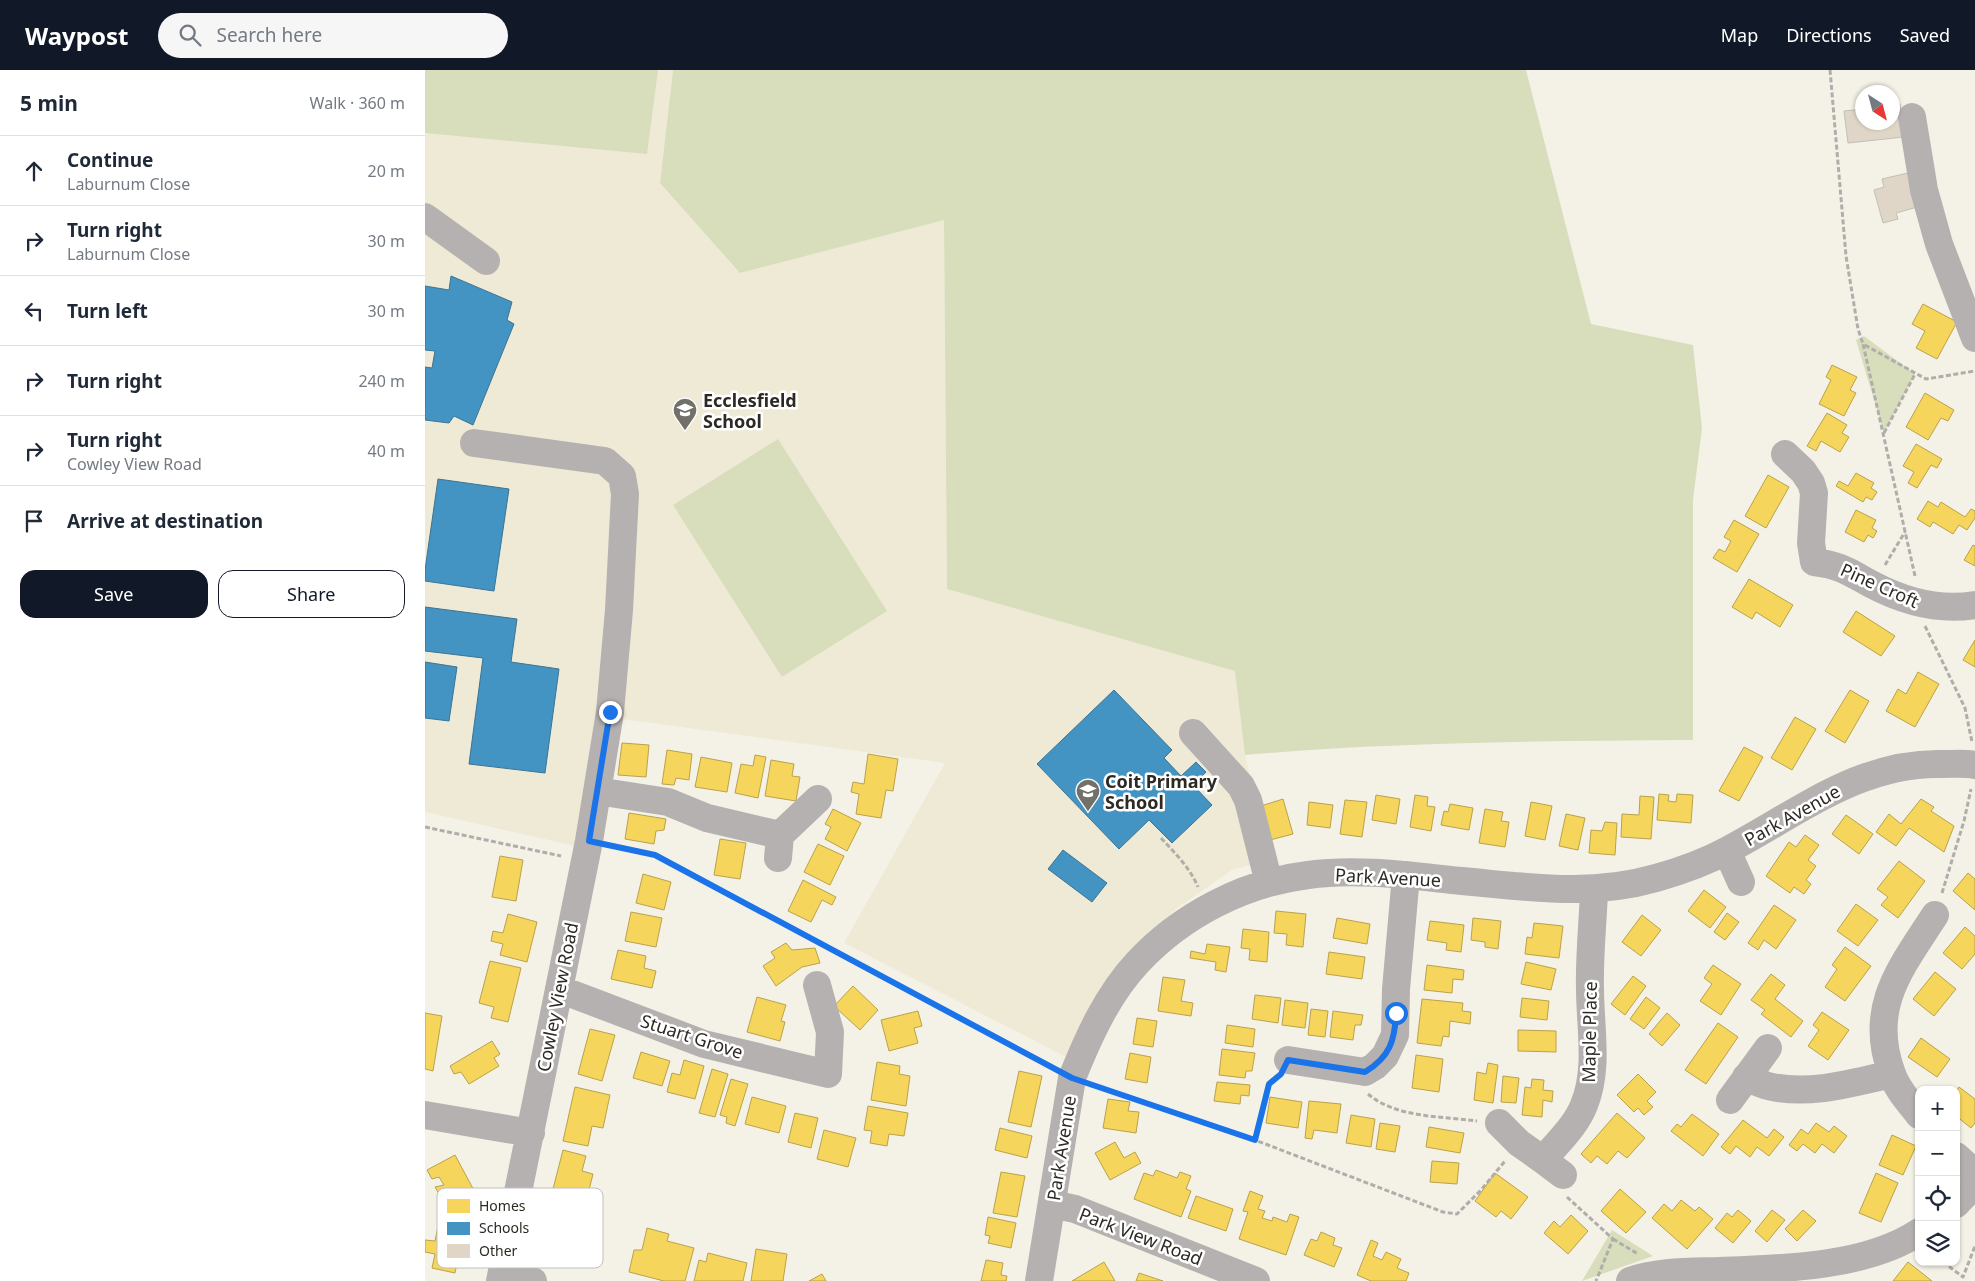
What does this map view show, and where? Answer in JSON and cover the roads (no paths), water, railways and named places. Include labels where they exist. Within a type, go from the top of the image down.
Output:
[{"type":"street","points":[[1912,117],[1924,190],[1939,244],[1975,338]]},
{"type":"street","points":[[425,217],[486,261]]},
{"type":"street","name":"Cowley View Road","points":[[474,443],[605,461],[622,476],[625,494],[619,610],[610,712],[587,851],[520,1188]]},
{"type":"street","name":"Pine Croft","points":[[1785,454],[1803,471],[1811,483],[1814,493],[1811,543],[1814,562],[1833,564],[1873,585],[1921,604],[1940,607],[1975,605]]},
{"type":"street","points":[[1193,733],[1241,786],[1248,800],[1269,883]]},
{"type":"street","name":"Park Avenue","points":[[1039,1281],[1072,1078],[1099,1018],[1115,992],[1137,963],[1169,934],[1198,913],[1227,899],[1269,883],[1308,875],[1353,872],[1406,875],[1549,889],[1594,890],[1626,886],[1658,878],[1699,864],[1727,851],[1811,802],[1859,779],[1892,768],[1924,763],[1975,765]]},
{"type":"street","points":[[597,791],[668,802],[779,846],[818,799]]},
{"type":"street","points":[[1727,851],[1741,882]]},
{"type":"street","points":[[1288,1060],[1365,1072],[1375,1066],[1385,1056],[1395,1036],[1396,989],[1406,875]]},
{"type":"street","name":"Maple Place","points":[[1499,1124],[1519,1143],[1553,1167],[1571,1128],[1584,1106],[1591,1084],[1593,1041],[1590,988],[1594,890]]},
{"type":"street","points":[[1915,1110],[1903,1095],[1892,1074],[1882,1031],[1885,1005],[1896,978],[1935,915]]},
{"type":"street","name":"Stuart Grove","points":[[559,989],[704,1044],[827,1074],[830,1032],[817,985]]},
{"type":"street","points":[[1730,1100],[1768,1048]]},
{"type":"street","points":[[1746,1077],[1767,1086],[1808,1089],[1850,1084],[1892,1074]]},
{"type":"street","points":[[425,1115],[531,1133]]},
{"type":"street","points":[[1960,1160],[1975,1173]]},
{"type":"street","points":[[1960,1200],[1975,1184]]},
{"type":"street","name":"Park View Road","points":[[1052,1204],[1075,1210],[1256,1281]]},
{"type":"street","points":[[1630,1281],[1671,1273],[1791,1274],[1869,1254],[1915,1235]]},
{"type":"street","points":[[501,1277],[533,1281]]},
{"type":"place","name":"Ecclesfield School","points":[[685,431]]},
{"type":"place","name":"Coit Primary School","points":[[1088,812]]}]
